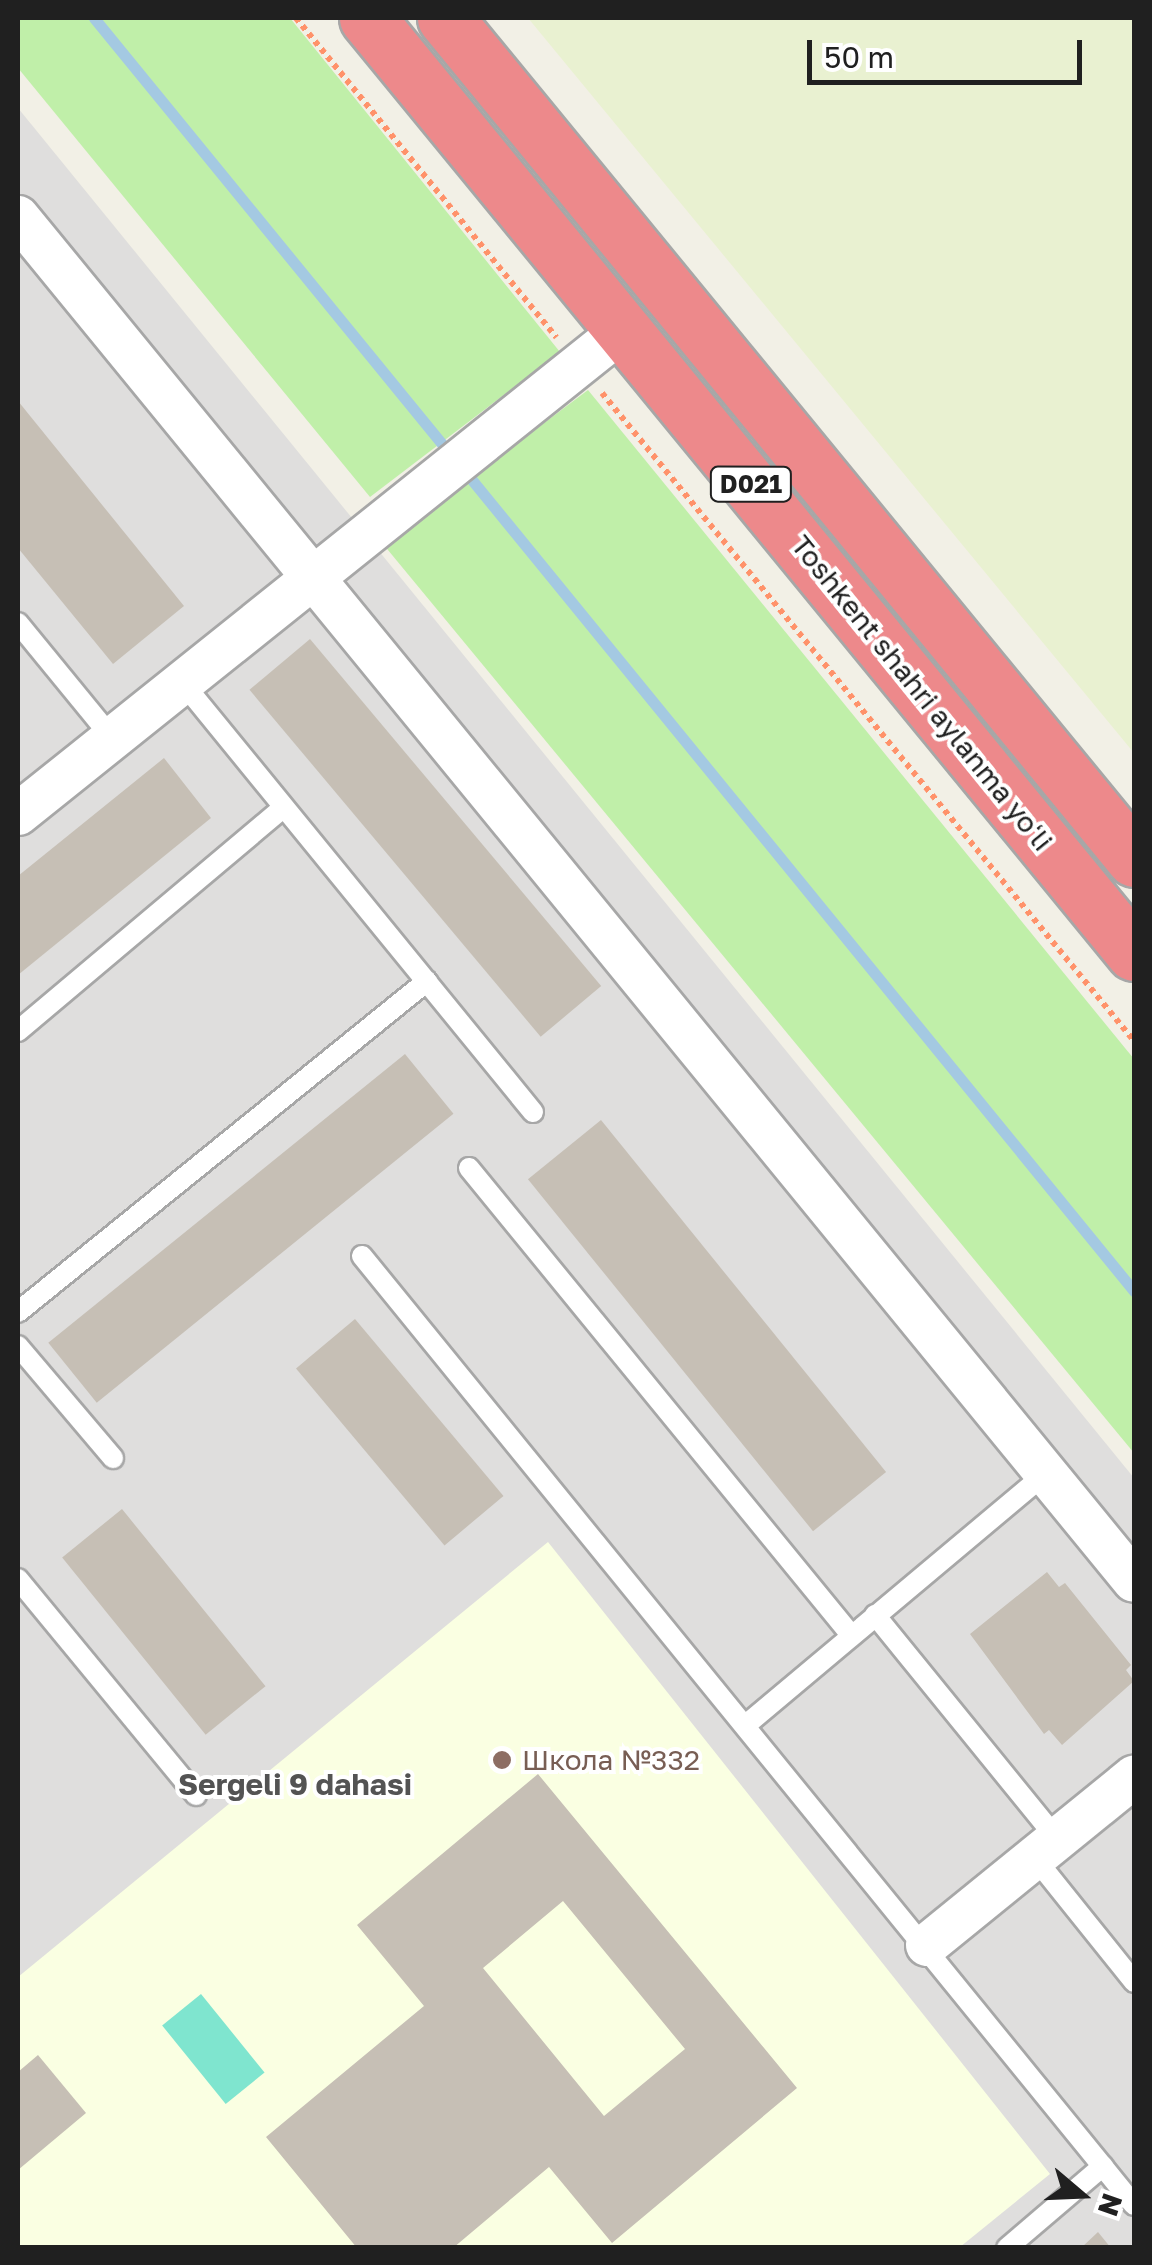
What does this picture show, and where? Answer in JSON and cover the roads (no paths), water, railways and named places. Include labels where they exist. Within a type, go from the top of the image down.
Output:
[{"type":"highway","name":"Toshkent shahri aylanma yoʻli","points":[[366,18],[1134,953]]},
{"type":"highway","name":"Toshkent shahri aylanma yoʻli","points":[[445,18],[1134,859]]},
{"type":"street","points":[[18,217],[1134,1581]]},
{"type":"street","points":[[18,814],[311,575],[624,329]]},
{"type":"street","points":[[927,1945],[1134,1776]]},
{"type":"lane","points":[[18,623],[112,738]]},
{"type":"lane","points":[[182,682],[534,1112]]},
{"type":"lane","points":[[18,1030],[283,808]]},
{"type":"lane","points":[[18,1312],[427,982]]},
{"type":"lane","points":[[469,1168],[851,1635]]},
{"type":"lane","points":[[362,1256],[927,1945],[1134,2205]]},
{"type":"lane","points":[[18,1346],[113,1458]]},
{"type":"lane","points":[[746,1724],[1046,1473]]},
{"type":"lane","points":[[18,1579],[196,1794]]},
{"type":"lane","points":[[875,1615],[1046,1848],[1134,1982]]},
{"type":"lane","points":[[1007,2248],[1103,2166]]},
{"type":"waterway","points":[[94,18],[451,455]]},
{"type":"waterway","points":[[463,469],[1134,1291]]},
{"type":"place","name":"Школа №332","points":[[502,1760]]},
{"type":"district","name":"Sergeli 9 dahasi","points":[[295,1784]]}]
